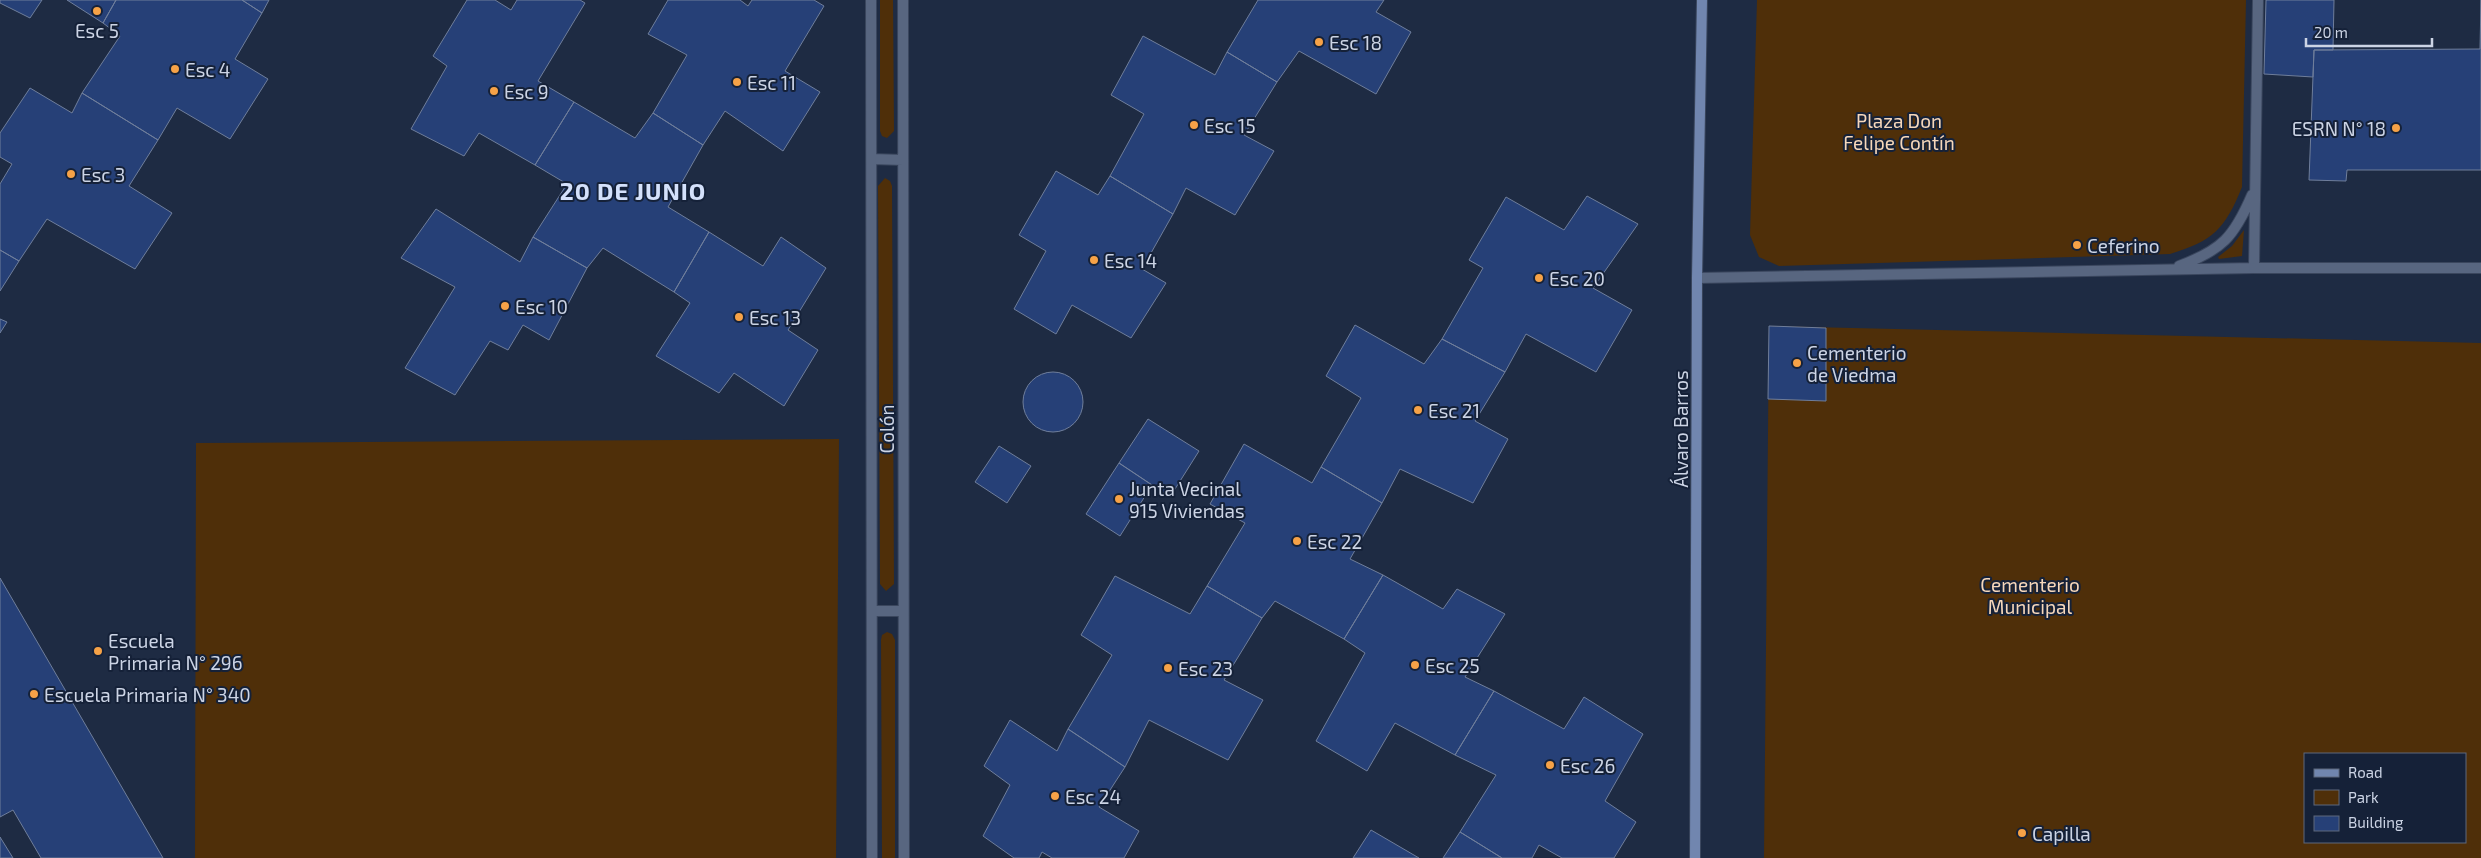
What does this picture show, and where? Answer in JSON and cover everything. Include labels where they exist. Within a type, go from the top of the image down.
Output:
[{"type":"main road","name":"Álvaro Barros","points":[[1696,858],[1697,278],[1702,0]]},
{"type":"street","name":"Colón","points":[[871,0],[872,858]]},
{"type":"street","name":"Colón","points":[[903,0],[904,858]]},
{"type":"street","points":[[2254,268],[2258,0]]},
{"type":"street","points":[[872,159],[903,160]]},
{"type":"street","points":[[2171,269],[2207,256],[2226,240],[2241,221],[2255,189]]},
{"type":"street","points":[[1697,278],[2171,269],[2481,268]]},
{"type":"street","points":[[872,611],[903,611]]},
{"type":"green space","points":[[880,0],[893,0],[894,131],[887,138],[882,136],[880,131]]},
{"type":"green space","name":"Plaza Don Felipe Contín","points":[[1757,0],[2246,0],[2242,187],[2230,213],[2216,231],[2197,244],[2170,254],[1779,266],[1759,257],[1750,235]]},
{"type":"green space","points":[[885,178],[890,181],[892,186],[894,584],[886,591],[880,584],[878,186]]},
{"type":"green space","points":[[2244,230],[2242,256],[2219,259],[2218,257],[2232,246]]},
{"type":"green space","name":"Cementerio Municipal","points":[[1769,326],[2481,343],[2481,858],[1764,858]]},
{"type":"green space","points":[[839,439],[836,858],[195,858],[196,443]]},
{"type":"green space","points":[[887,632],[892,634],[895,640],[895,858],[882,858],[881,640],[882,635]]},
{"type":"building","name":"Esc 5","points":[[0,0],[42,0],[30,18],[0,3]]},
{"type":"building","name":"Esc 5","points":[[67,0],[116,0],[103,23]]},
{"type":"building","name":"Esc 4","points":[[116,0],[242,0],[262,13],[235,59],[268,79],[230,139],[177,108],[158,140],[82,93],[120,36],[103,23]]},
{"type":"building","points":[[242,0],[269,0],[262,13]]},
{"type":"building","name":"Esc 9","points":[[467,0],[495,0],[511,10],[517,0],[580,0],[585,3],[538,81],[574,102],[535,165],[479,133],[464,156],[411,129],[447,66],[433,56]]},
{"type":"building","name":"Esc 11","points":[[668,0],[740,0],[748,6],[752,0],[814,0],[824,6],[785,71],[820,92],[783,151],[725,111],[703,145],[653,113],[687,55],[648,34]]},
{"type":"building","name":"Esc 18","points":[[1258,0],[1384,0],[1376,12],[1411,32],[1376,94],[1299,51],[1277,82],[1227,52]]},
{"type":"building","points":[[2266,0],[2334,0],[2333,50],[2314,50],[2313,77],[2264,74]]},
{"type":"building","points":[[2481,0],[2481,170],[2347,170],[2346,181],[2309,180],[2314,50],[2480,49]]},
{"type":"building","name":"Esc 15","points":[[1143,36],[1215,75],[1227,52],[1277,82],[1244,135],[1274,151],[1235,215],[1186,188],[1173,214],[1110,176],[1144,114],[1111,95]]},
{"type":"building","name":"Esc 3","points":[[30,88],[72,113],[82,93],[158,140],[129,186],[172,213],[135,269],[47,219],[19,261],[0,250],[0,184],[12,164],[0,157],[0,133]]},
{"type":"building","points":[[574,102],[635,138],[653,113],[703,145],[668,207],[709,232],[674,292],[603,248],[587,268],[533,237],[567,184],[535,165]]},
{"type":"building","name":"Esc 14","points":[[1056,171],[1098,195],[1110,176],[1173,214],[1142,269],[1166,283],[1131,338],[1072,305],[1056,334],[1014,309],[1046,251],[1019,235]]},
{"type":"building","name":"Esc 20","points":[[1587,196],[1638,224],[1593,288],[1632,310],[1596,372],[1526,334],[1505,372],[1442,339],[1483,268],[1469,260],[1506,197],[1564,230]]},
{"type":"building","name":"Esc 10","points":[[436,209],[520,262],[533,237],[587,268],[549,340],[523,325],[508,350],[490,341],[455,395],[405,368],[455,287],[401,258]]},
{"type":"building","name":"Esc 13","points":[[709,232],[763,266],[781,237],[826,268],[788,330],[818,350],[784,406],[734,373],[719,393],[656,356],[690,303],[674,292]]},
{"type":"building","points":[[0,250],[19,261],[0,291]]},
{"type":"building","points":[[0,319],[7,322],[0,333]]},
{"type":"building","name":"Esc 21","points":[[1355,325],[1424,364],[1442,339],[1505,372],[1475,421],[1508,439],[1473,503],[1400,469],[1382,503],[1321,467],[1361,398],[1326,376]]},
{"type":"building","name":"Cementerio de Viedma","points":[[1769,326],[1826,328],[1826,401],[1768,399]]},
{"type":"building","points":[[1047,372],[1059,372],[1075,380],[1081,390],[1083,402],[1081,414],[1075,424],[1059,432],[1047,432],[1031,424],[1023,408],[1023,396],[1031,380]]},
{"type":"building","points":[[1148,419],[1199,451],[1170,497],[1119,463]]},
{"type":"building","name":"Esc 22","points":[[1244,444],[1312,483],[1321,467],[1382,503],[1350,559],[1383,575],[1344,639],[1275,601],[1262,618],[1207,586],[1245,523],[1210,504]]},
{"type":"building","points":[[999,446],[1031,466],[1007,503],[975,482]]},
{"type":"building","name":"Junta Vecinal 915 Viviendas","points":[[1119,463],[1152,485],[1120,536],[1086,514]]},
{"type":"building","name":"Esc 25","points":[[1383,575],[1443,609],[1457,589],[1505,614],[1465,677],[1494,691],[1455,755],[1395,723],[1367,771],[1316,741],[1365,653],[1344,639]]},
{"type":"building","name":"Esc 23","points":[[1115,576],[1190,614],[1207,586],[1262,618],[1224,680],[1263,700],[1228,760],[1149,720],[1125,767],[1068,729],[1112,655],[1081,635]]},
{"type":"building","name":"Escuela Primaria N° 340","points":[[0,578],[163,858],[41,858],[13,810],[0,817]]},
{"type":"building","name":"Esc 26","points":[[1494,691],[1564,729],[1584,697],[1643,734],[1605,801],[1636,822],[1614,858],[1562,858],[1539,845],[1532,858],[1502,858],[1460,832],[1496,775],[1455,755]]},
{"type":"building","name":"Esc 24","points":[[1010,720],[1057,751],[1068,729],[1125,767],[1099,807],[1139,831],[1124,858],[1052,858],[1042,852],[1039,858],[1014,858],[983,836],[1010,785],[984,766]]},
{"type":"building","points":[[1371,830],[1419,858],[1353,858]]},
{"type":"building","points":[[1460,832],[1502,858],[1443,858]]},
{"type":"building","points":[[0,837],[13,858],[0,858]]},
{"type":"place","name":"Esc 5","points":[[97,11]]},
{"type":"place","name":"Esc 18","points":[[1319,42]]},
{"type":"place","name":"Esc 4","points":[[175,69]]},
{"type":"place","name":"Esc 11","points":[[737,82]]},
{"type":"place","name":"Esc 9","points":[[494,91]]},
{"type":"place","name":"Esc 15","points":[[1194,125]]},
{"type":"place","name":"ESRN N° 18","points":[[2396,128]]},
{"type":"place","name":"Esc 3","points":[[71,174]]},
{"type":"place","name":"Ceferino","points":[[2077,245]]},
{"type":"place","name":"Esc 14","points":[[1094,260]]},
{"type":"place","name":"Esc 20","points":[[1539,278]]},
{"type":"place","name":"Esc 10","points":[[505,306]]},
{"type":"place","name":"Esc 13","points":[[739,317]]},
{"type":"place","name":"Cementerio de Viedma","points":[[1797,363]]},
{"type":"place","name":"Esc 21","points":[[1418,410]]},
{"type":"place","name":"Junta Vecinal 915 Viviendas","points":[[1119,499]]},
{"type":"place","name":"Esc 22","points":[[1297,541]]},
{"type":"place","name":"Escuela Primaria N° 296","points":[[98,651]]},
{"type":"place","name":"Esc 25","points":[[1415,665]]},
{"type":"place","name":"Esc 23","points":[[1168,668]]},
{"type":"place","name":"Escuela Primaria N° 340","points":[[34,694]]},
{"type":"place","name":"Esc 26","points":[[1550,765]]},
{"type":"place","name":"Esc 24","points":[[1055,796]]},
{"type":"place","name":"Capilla","points":[[2022,833]]},
{"type":"district","name":"20 DE JUNIO","points":[[633,190]]}]
